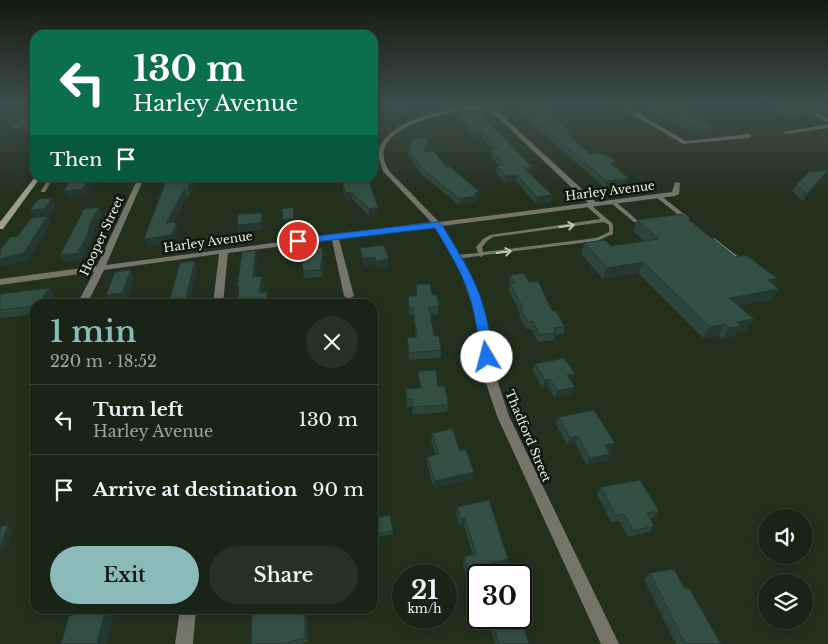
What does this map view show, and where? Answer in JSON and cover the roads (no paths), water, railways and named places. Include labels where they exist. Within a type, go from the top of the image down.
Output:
[{"type":"main road","points":[[0,227],[35,182]]},
{"type":"street","name":"Thadford Street","points":[[378,148],[393,134]]},
{"type":"street","points":[[518,134],[591,205]]},
{"type":"street","points":[[670,134],[685,143],[749,136]]},
{"type":"street","name":"Thadford Street","points":[[378,152],[385,170],[438,225],[466,273],[482,320],[492,383],[504,416],[610,644]]},
{"type":"street","name":"Hooper Street","points":[[85,299],[101,268],[139,182]]},
{"type":"street","name":"Harley Avenue","points":[[0,282],[336,236],[438,225],[675,194],[677,183]]},
{"type":"street","points":[[336,236],[349,296]]},
{"type":"street","points":[[219,299],[224,251]]},
{"type":"street","points":[[184,644],[187,614]]},
{"type":"lane","points":[[43,191],[49,182]]},
{"type":"lane","points":[[658,196],[689,220],[678,220]]},
{"type":"lane","points":[[613,202],[636,221],[652,222]]},
{"type":"lane","points":[[456,258],[596,239],[611,233],[611,225],[591,205]]},
{"type":"lane","points":[[481,255],[479,246],[492,236],[605,220]]},
{"type":"lane","points":[[708,235],[738,259]]}]
